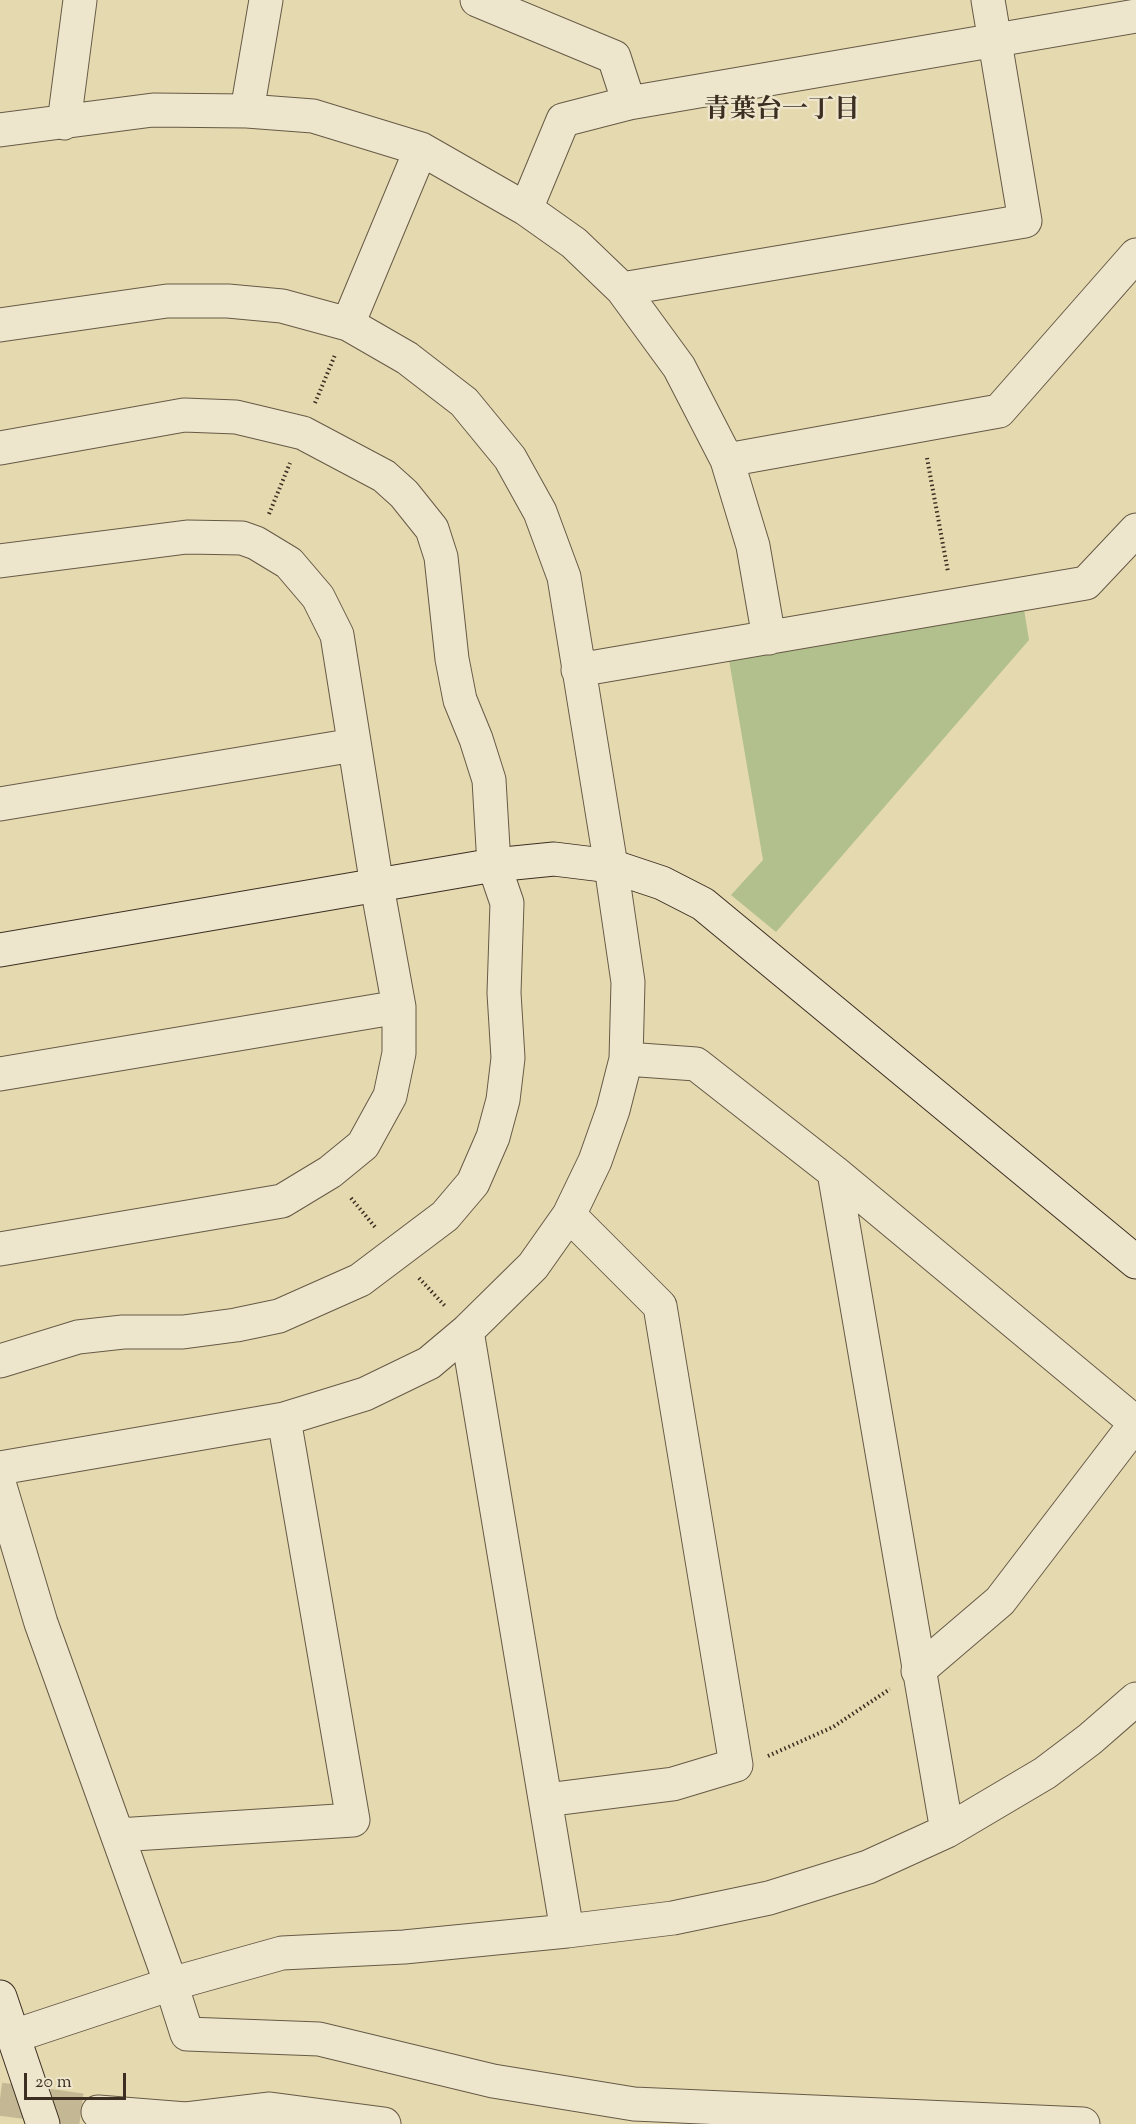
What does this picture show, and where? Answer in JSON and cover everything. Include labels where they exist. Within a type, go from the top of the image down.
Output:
[{"type":"street","points":[[64,123],[80,0]]},
{"type":"street","points":[[247,111],[266,0]]},
{"type":"street","points":[[477,0],[614,57],[629,103]]},
{"type":"street","points":[[622,289],[1025,221],[988,0]]},
{"type":"street","points":[[526,209],[563,120],[629,103],[1136,15]]},
{"type":"street","points":[[0,130],[153,110],[247,111],[313,116],[421,149],[526,209],[574,243],[622,289],[679,368],[727,460],[753,546],[769,638]]},
{"type":"street","points":[[348,324],[421,149]]},
{"type":"street","points":[[727,460],[999,411],[1136,255]]},
{"type":"street","points":[[0,325],[166,301],[218,301],[282,306],[348,324],[406,358],[464,402],[510,458],[540,512],[564,577],[628,982],[626,1059],[613,1110],[595,1161],[569,1215],[533,1266],[467,1331],[429,1363],[376,1389],[284,1419],[0,1468]]},
{"type":"street","points":[[0,448],[184,415],[236,417],[303,433],[384,476],[404,494],[432,530],[441,557],[452,659],[460,700],[489,780],[494,865],[507,903],[504,993],[508,1058],[504,1101],[493,1137],[473,1183],[445,1216],[360,1280],[279,1317],[183,1332],[123,1332],[78,1337],[0,1361]]},
{"type":"street","points":[[578,670],[1086,584],[1136,530]]},
{"type":"street","points":[[0,561],[187,537],[242,538],[256,543],[289,563],[318,597],[337,635],[377,886],[399,1007],[399,1053],[390,1096],[363,1144],[330,1172],[282,1201],[0,1249]]},
{"type":"street","points":[[0,804],[354,745]]},
{"type":"street","points":[[0,950],[494,865],[554,859],[611,866],[662,883],[703,904],[1136,1263]]},
{"type":"street","points":[[0,1074],[399,1007]]},
{"type":"street","points":[[626,1059],[696,1064],[834,1172],[1136,1423],[1000,1601],[918,1671]]},
{"type":"street","points":[[834,1172],[946,1831]]},
{"type":"street","points":[[546,1800],[673,1784],[736,1765],[660,1306],[569,1215]]},
{"type":"street","points":[[467,1331],[567,1931]]},
{"type":"street","points":[[118,1835],[353,1820],[284,1419]]},
{"type":"street","points":[[0,1486],[41,1623],[187,2034],[318,2039],[493,2081],[634,2104],[1083,2124]]},
{"type":"street","points":[[14,2036],[171,1984],[282,1953],[404,1947],[567,1931],[673,1918],[769,1898],[868,1866],[946,1831],[1045,1773],[1136,1699]]},
{"type":"street","points":[[0,1997],[43,2124]]},
{"type":"street","points":[[98,2112],[186,2119],[270,2109],[384,2124]]},
{"type":"path","points":[[921,425],[954,605]]},
{"type":"path","points":[[736,1765],[767,1756],[832,1727],[918,1671]]},
{"type":"green space","points":[[1024,609],[1029,640],[776,932],[731,895],[763,860],[729,660]]},
{"type":"tunnel","points":[[0,2099],[98,2112]]},
{"type":"district","name":"青葉台一丁目","points":[[782,113]]}]
